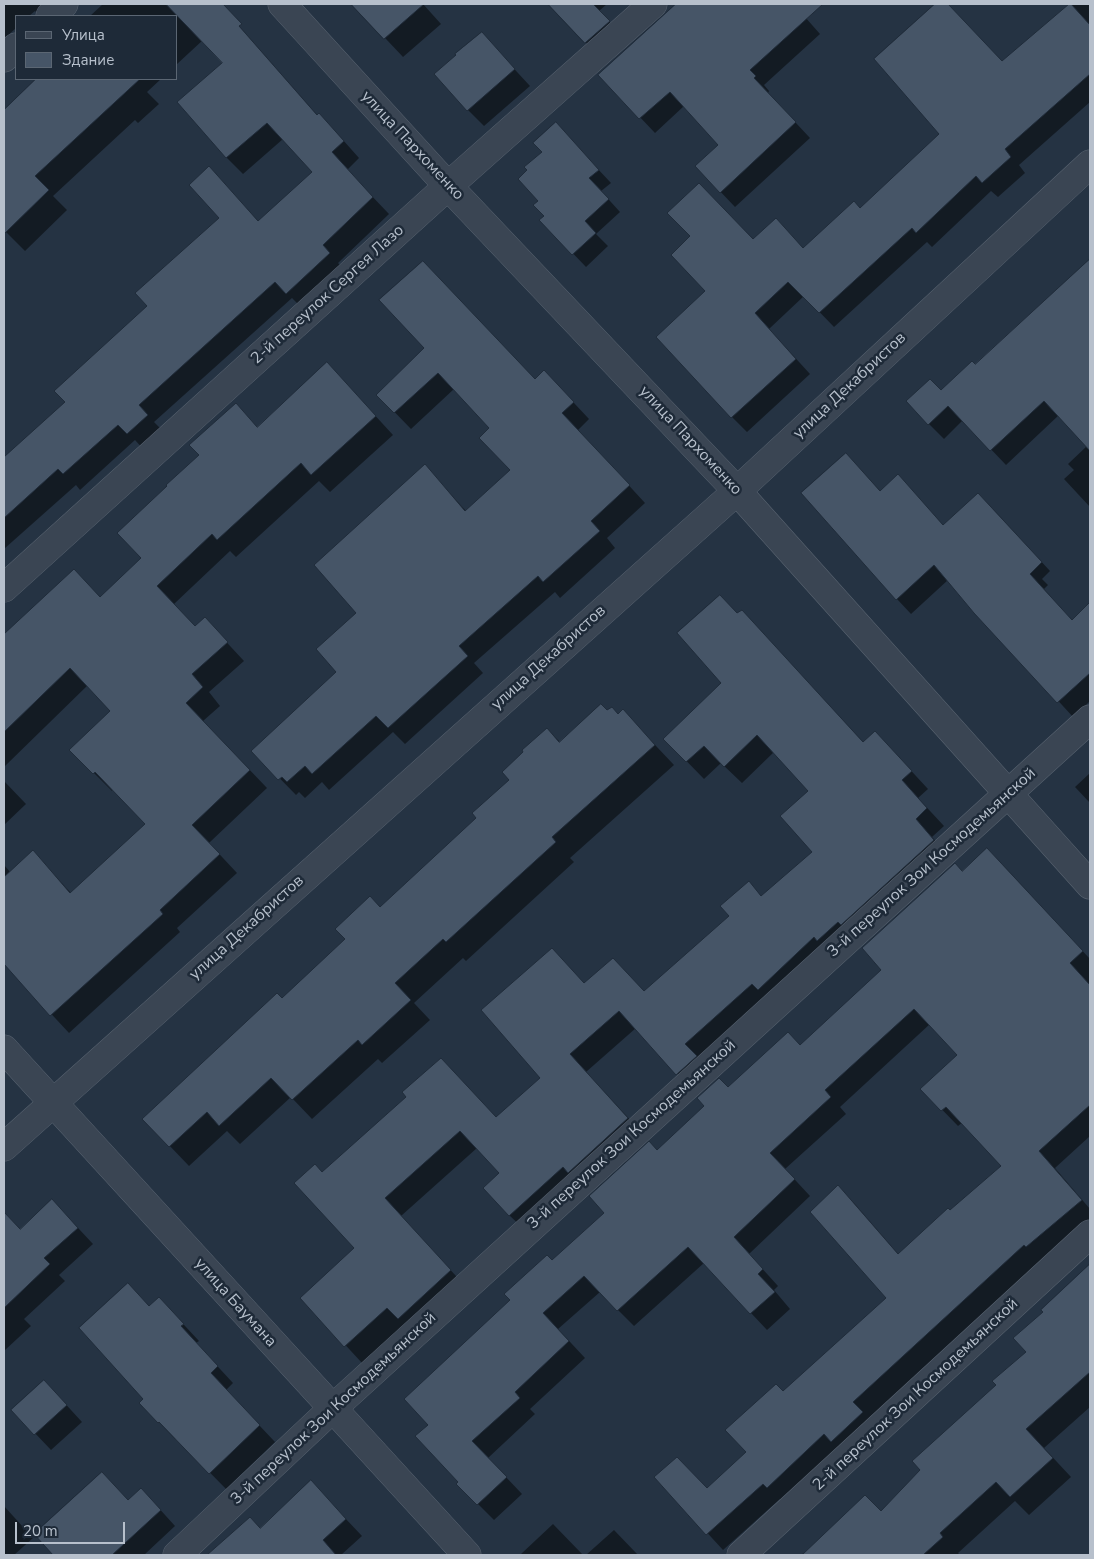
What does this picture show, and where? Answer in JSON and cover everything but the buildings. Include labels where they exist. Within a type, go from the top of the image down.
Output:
[{"type":"street","points":[[51,15],[64,4]]},
{"type":"street","name":"улица Пархоменко","points":[[282,4],[448,186],[737,491],[1090,885]]},
{"type":"street","name":"2-й переулок Сергея Лазо","points":[[4,588],[448,186],[653,4]]},
{"type":"street","points":[[4,58],[15,48]]},
{"type":"street","name":"улица Декабристов","points":[[4,1147],[737,491],[1090,164]]},
{"type":"street","name":"3-й переулок Зои Космодемьянской","points":[[178,1555],[332,1409],[1090,719]]},
{"type":"street","name":"улица Баумана","points":[[4,1049],[467,1555]]},
{"type":"street","name":"2-й переулок Зои Космодемьянской","points":[[741,1555],[1090,1234]]}]
